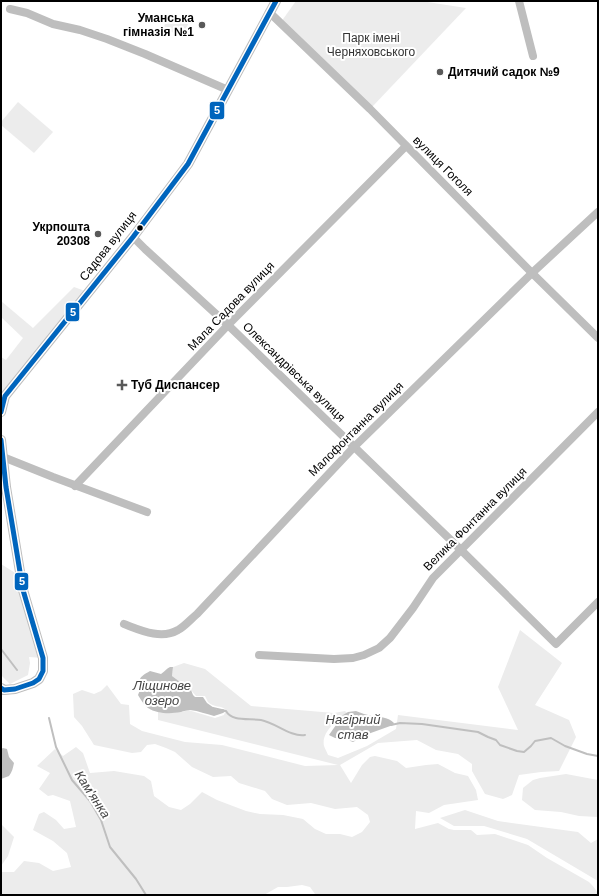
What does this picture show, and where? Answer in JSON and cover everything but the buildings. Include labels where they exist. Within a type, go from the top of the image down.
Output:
[{"type":"street","name":"Садова вулиця","points":[[1,412],[5,396],[133,237],[188,164],[276,1]]},
{"type":"street","points":[[519,1],[532,56]]},
{"type":"street","points":[[10,8],[27,13],[52,24],[80,30],[107,39],[228,90]]},
{"type":"street","name":"вулиця Гоголя","points":[[269,12],[370,109],[598,338]]},
{"type":"street","name":"Мала Садова вулиця","points":[[75,486],[228,325],[406,146]]},
{"type":"street","name":"Малофонтанна вулиця","points":[[124,624],[147,632],[165,634],[178,630],[197,614],[354,447],[532,273],[598,212]]},
{"type":"street","name":"Олександрівська вулиця","points":[[133,237],[228,325],[556,644],[598,602]]},
{"type":"street","name":"Велика Фонтанна вулиця","points":[[259,655],[334,659],[353,658],[379,648],[390,638],[413,608],[433,578],[598,412]]},
{"type":"street","points":[[1,440],[6,487],[23,590],[43,658],[43,671],[39,679],[33,683],[15,689],[4,690],[1,688]]},
{"type":"street","points":[[3,457],[75,486],[147,512]]},
{"type":"green space","name":"Парк імені Черняховського","points":[[296,1],[421,1],[466,8],[372,107],[281,22]]},
{"type":"green space","points":[[170,14],[189,22],[183,37],[163,28]]},
{"type":"green space","points":[[18,102],[53,132],[34,153],[1,125],[1,122]]},
{"type":"green space","points":[[74,287],[88,292],[5,396],[1,412],[1,357],[6,360],[23,338],[1,317],[1,301],[33,328]]},
{"type":"green space","points":[[1,564],[20,576],[43,658],[29,657],[30,663],[28,675],[10,684],[1,675]]},
{"type":"green space","points":[[520,630],[562,663],[535,705],[569,720],[576,737],[559,771],[519,775],[512,795],[503,799],[485,794],[472,771],[472,764],[458,754],[436,750],[417,740],[378,743],[340,765],[351,783],[362,765],[370,757],[375,756],[397,761],[406,768],[438,764],[455,773],[468,776],[476,790],[478,800],[444,805],[429,813],[416,811],[415,829],[438,823],[449,829],[471,830],[477,835],[495,834],[528,845],[547,858],[589,882],[596,890],[598,895],[319,895],[315,894],[310,887],[302,885],[278,887],[264,895],[1,895],[1,872],[14,872],[24,861],[39,863],[53,871],[71,867],[67,853],[53,841],[33,830],[39,814],[44,812],[56,820],[64,829],[76,827],[70,801],[53,795],[48,796],[39,789],[50,773],[37,766],[55,749],[63,756],[76,747],[83,753],[90,773],[114,771],[144,776],[151,781],[154,796],[169,807],[181,810],[190,804],[202,792],[217,800],[246,811],[303,819],[315,829],[326,834],[340,834],[352,837],[362,832],[370,822],[368,815],[357,807],[335,809],[311,803],[287,805],[272,799],[265,791],[239,783],[231,776],[213,777],[192,767],[175,752],[155,744],[147,745],[141,752],[132,753],[94,745],[82,726],[74,717],[73,694],[82,690],[94,694],[101,691],[107,685],[121,704],[129,705],[130,724],[142,731],[185,742],[222,745],[305,766],[338,765],[158,720],[158,712],[169,713],[188,710],[215,718],[224,715],[226,710],[222,707],[210,704],[205,696],[196,696],[191,690],[172,676],[173,667],[184,663],[205,669],[251,706],[334,713],[345,711],[347,713],[327,731],[324,741],[324,746],[328,755],[338,758],[367,746],[396,729],[398,715],[518,730],[498,687]]},
{"type":"green space","points":[[566,774],[598,780],[598,817],[535,810],[522,800],[523,788],[533,780]]},
{"type":"green space","points":[[465,810],[498,821],[578,832],[591,843],[598,839],[598,881],[527,839],[484,826],[454,826],[440,818]]},
{"type":"green space","points":[[1,824],[14,837],[8,856],[1,866]]},
{"type":"water","name":"Ліщинове озеро","points":[[170,667],[173,667],[172,676],[191,690],[195,697],[203,697],[207,703],[217,710],[223,709],[226,711],[214,716],[190,710],[177,713],[164,713],[148,708],[138,695],[140,690],[144,688],[144,686],[140,683],[140,679],[150,671],[161,674]]},
{"type":"water","name":"Нагірний став","points":[[356,711],[370,716],[387,718],[394,723],[393,725],[368,734],[353,742],[329,735],[343,715],[348,712]]},
{"type":"water","points":[[1,749],[7,749],[9,757],[14,763],[9,776],[1,779]]},
{"type":"waterway","name":"Кам'янка","points":[[1,649],[17,670]]},
{"type":"waterway","points":[[213,708],[226,711],[232,717],[261,720],[288,732],[305,735]]},
{"type":"waterway","name":"Кам'янка","points":[[49,718],[56,747],[72,780],[90,801],[101,820],[110,847],[136,879],[146,895]]},
{"type":"waterway","points":[[391,725],[400,723],[422,724],[478,732],[496,740],[500,745],[524,752],[535,741],[551,738],[565,746],[587,754],[598,756]]},
{"type":"transit line","name":"5","points":[[1,412],[5,396],[133,237],[188,164],[276,1]]},
{"type":"transit line","name":"5","points":[[1,440],[6,487],[23,590],[43,658],[43,671],[39,679],[33,683],[15,689],[4,690],[1,688]]},
{"type":"place","name":"Уманська гімназія №1","points":[[202,25]]},
{"type":"place","name":"Дитячий садок №9","points":[[440,72]]},
{"type":"place","name":"Укрпошта 20308","points":[[98,234]]},
{"type":"place","name":"Туб Диспансер","points":[[122,385]]}]
